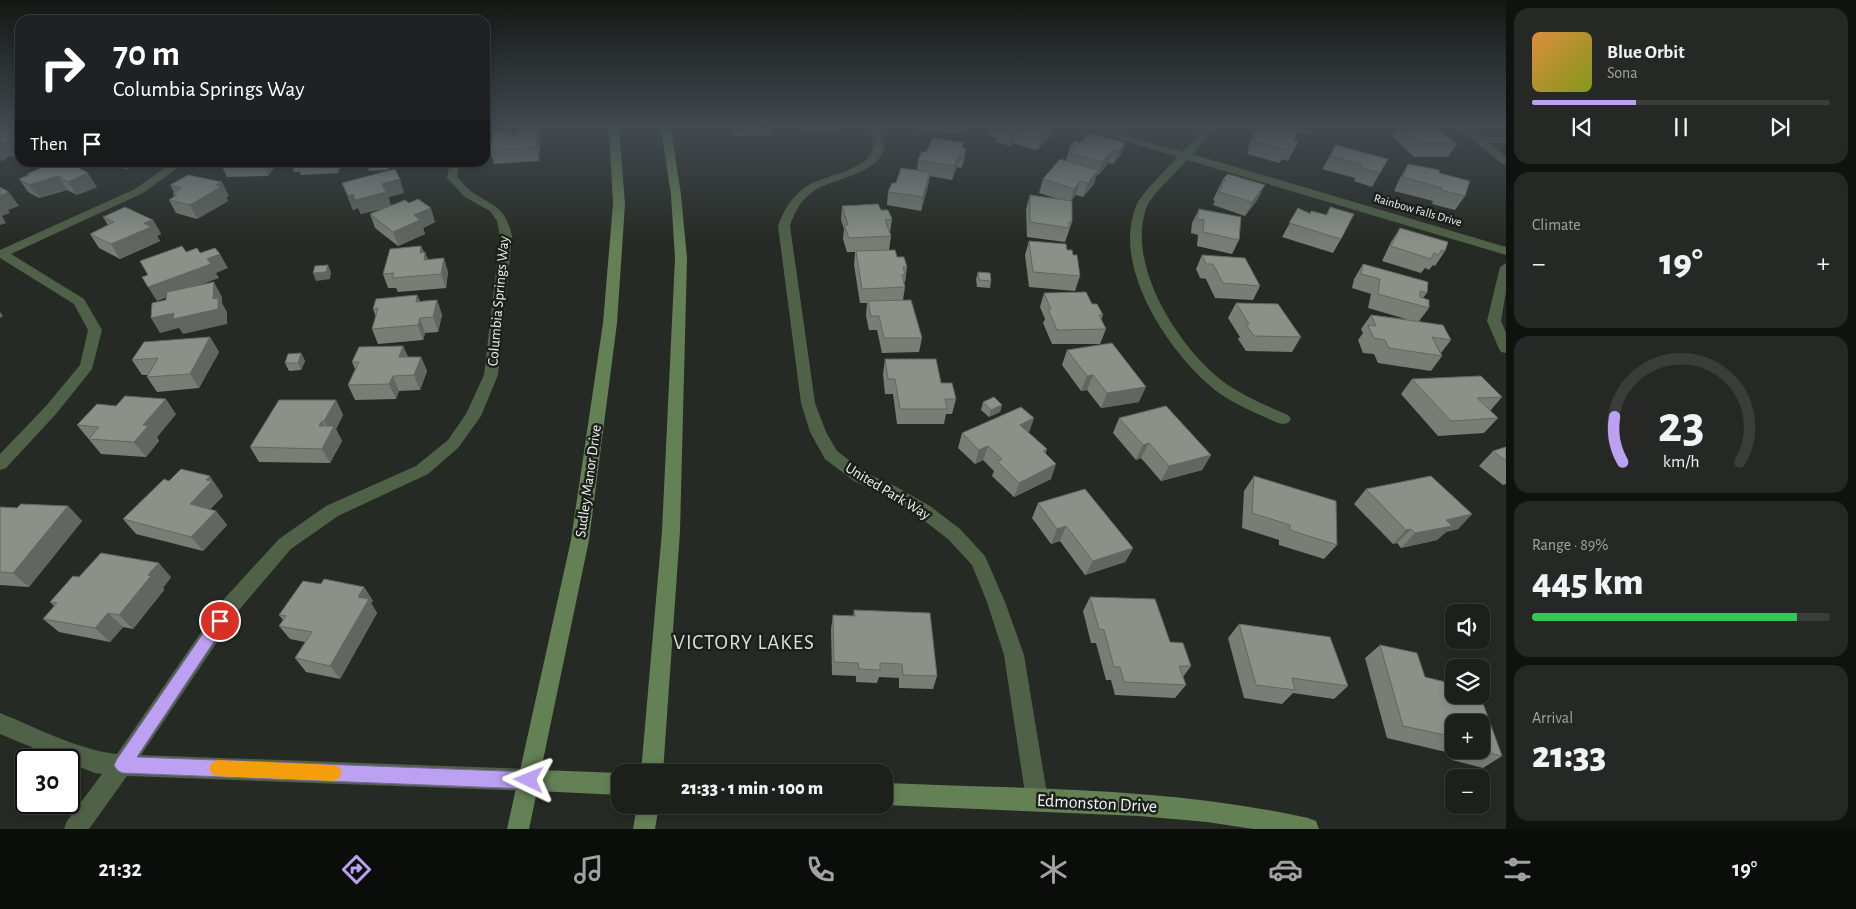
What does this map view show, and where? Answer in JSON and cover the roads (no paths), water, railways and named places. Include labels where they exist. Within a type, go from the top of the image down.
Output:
[{"type":"main road","name":"Sudley Manor Drive","points":[[518,829],[580,540],[610,323],[619,204],[617,167]]},
{"type":"main road","points":[[653,764],[671,532],[680,321],[681,258],[672,167]]},
{"type":"main road","points":[[529,780],[611,784]]},
{"type":"main road","name":"Edmonston Drive","points":[[893,794],[1125,803],[1189,809],[1276,821],[1308,829]]},
{"type":"main road","points":[[644,829],[646,814]]},
{"type":"street","points":[[0,254],[139,191],[174,167]]},
{"type":"street","name":"Columbia Springs Way","points":[[75,829],[122,765],[231,605],[285,544],[332,511],[422,470],[453,444],[473,416],[491,375],[506,236],[503,221],[494,209],[470,194],[452,178],[454,167]]},
{"type":"street","name":"United Park Way","points":[[863,167],[814,186],[797,199],[788,214],[784,226],[808,403],[818,432],[831,455],[860,477],[889,490],[924,512],[954,534],[979,561],[996,602],[1014,655],[1037,800]]},
{"type":"street","points":[[1175,167],[1143,204],[1134,228],[1138,258],[1146,286],[1164,321],[1187,355],[1214,382],[1255,407],[1283,419]]},
{"type":"street","name":"Rainbow Falls Drive","points":[[1220,167],[1506,251]]},
{"type":"street","points":[[0,254],[79,302],[95,330],[87,366],[51,410],[0,464]]},
{"type":"street","points":[[1506,267],[1494,321],[1506,349]]},
{"type":"street","points":[[0,723],[21,734],[95,762],[122,765],[529,780]]},
{"type":"district","name":"VICTORY LAKES","points":[[744,642]]}]
